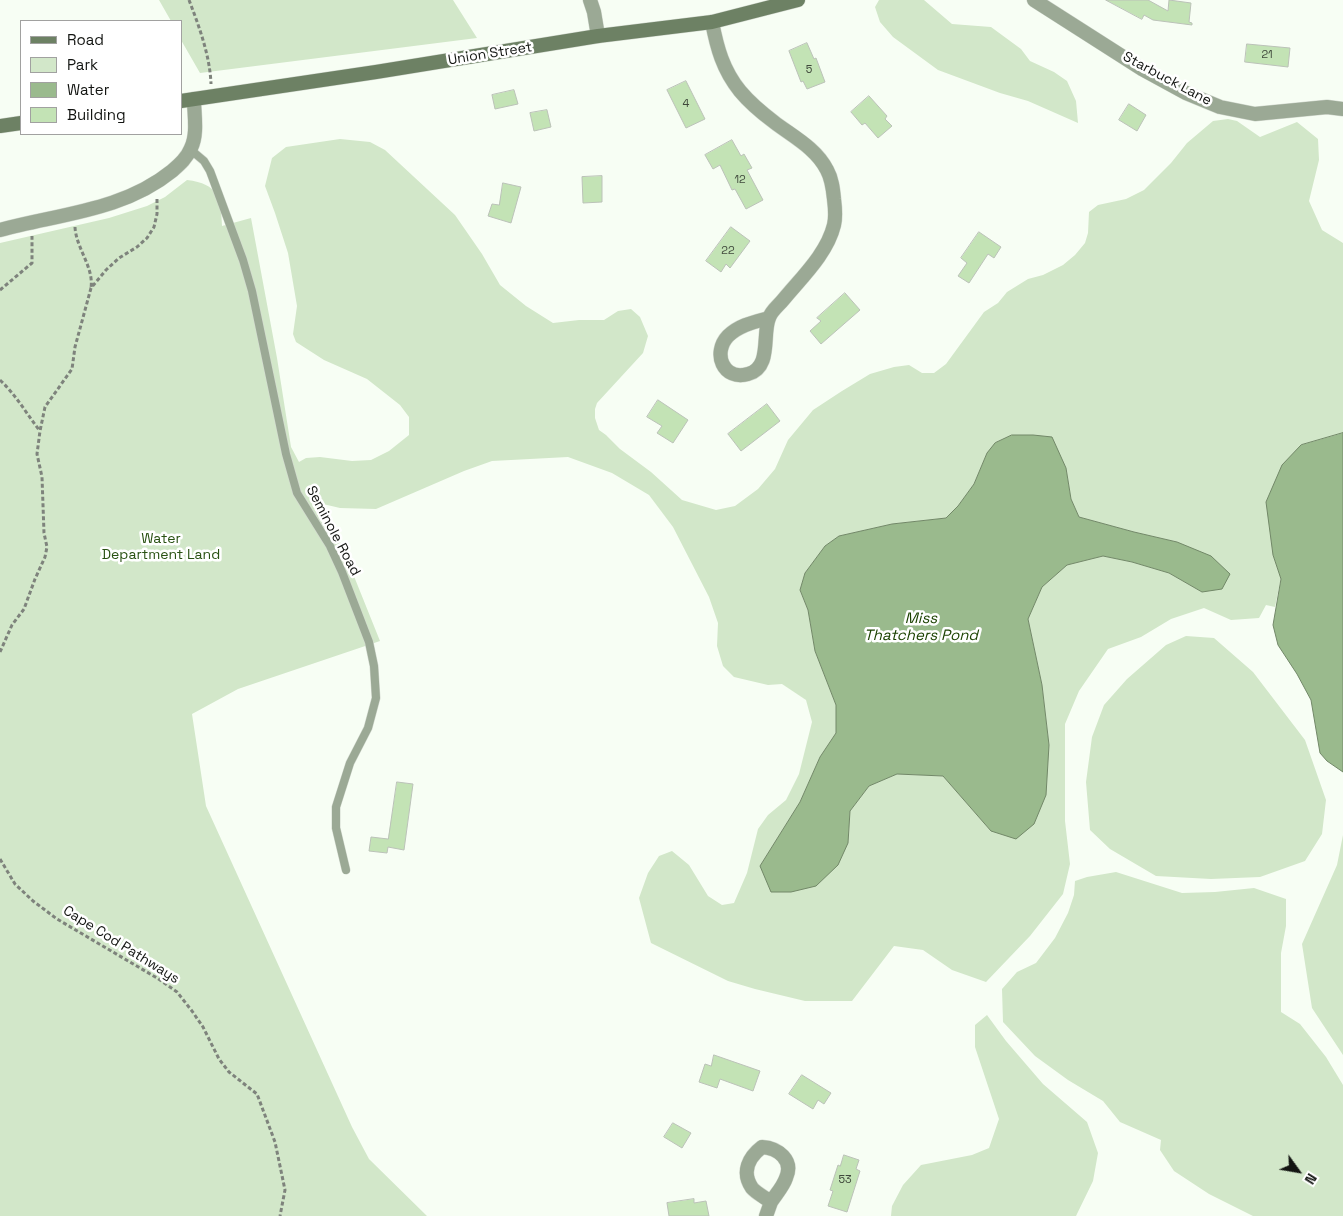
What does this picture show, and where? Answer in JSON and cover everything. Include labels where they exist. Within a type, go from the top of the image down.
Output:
[{"type":"main road","name":"Union Street","points":[[188,100],[386,71],[598,36],[712,22],[798,0]]},
{"type":"main road","points":[[0,126],[20,123]]},
{"type":"street","points":[[590,0],[598,36]]},
{"type":"street","name":"Starbuck Lane","points":[[1034,0],[1142,69],[1186,93],[1220,107],[1255,114],[1326,107],[1343,109]]},
{"type":"street","points":[[712,22],[718,54],[739,90],[759,110],[818,156],[827,169],[833,186],[834,224],[829,242],[769,318]]},
{"type":"street","points":[[0,230],[74,214],[118,202],[156,182],[182,162],[191,150],[194,142],[188,100]]},
{"type":"street","points":[[766,1216],[771,1202]]},
{"type":"lane","name":"Seminole Road","points":[[191,150],[204,161],[210,171],[243,260],[252,291],[286,454],[297,493],[330,546],[352,596],[369,642],[374,666],[376,698],[368,728],[350,763],[336,807],[336,828],[346,870]]},
{"type":"path","points":[[189,0],[196,17],[210,70],[211,96]]},
{"type":"path","points":[[91,288],[119,258],[137,247],[147,238],[154,227],[157,214],[156,182]]},
{"type":"path","points":[[0,652],[12,625],[24,609],[34,579],[45,557],[47,547],[44,532],[42,477],[37,454],[40,431],[45,407],[72,369],[75,347],[91,288],[92,280],[77,241],[74,214]]},
{"type":"path","points":[[0,290],[32,263],[32,223]]},
{"type":"path","points":[[0,380],[12,391],[40,431]]},
{"type":"path","name":"Cape Cod Pathways","points":[[0,859],[15,884],[33,901],[56,919],[157,978],[177,992],[192,1011],[203,1026],[219,1059],[230,1072],[257,1094],[275,1142],[286,1190],[280,1216]]},
{"type":"green space","points":[[159,0],[453,0],[477,38],[200,73],[182,42],[182,20],[170,20]]},
{"type":"green space","points":[[879,0],[924,0],[952,24],[991,27],[1021,49],[1030,61],[1054,72],[1067,81],[1076,101],[1078,123],[1028,101],[1000,93],[938,70],[893,37],[880,22],[875,7]]},
{"type":"green space","name":"Water Department Land","points":[[1228,119],[1237,121],[1260,137],[1297,122],[1318,139],[1319,160],[1309,201],[1322,230],[1343,243],[1343,433],[1301,445],[1273,555],[1281,578],[1275,607],[1266,605],[1259,618],[1231,620],[1204,608],[1171,619],[1141,637],[1108,649],[1079,691],[1065,724],[1065,821],[1070,864],[1063,894],[1030,936],[986,982],[952,970],[923,950],[894,946],[852,1001],[805,1001],[728,981],[651,943],[639,898],[648,873],[659,856],[672,851],[689,865],[708,896],[722,905],[734,903],[747,873],[758,829],[768,815],[786,800],[799,774],[812,722],[806,700],[782,684],[768,685],[734,677],[723,666],[717,646],[718,623],[709,597],[673,527],[649,495],[612,473],[568,457],[492,461],[376,509],[340,508],[323,504],[333,524],[380,641],[238,689],[192,714],[206,806],[352,1127],[369,1159],[427,1216],[0,1216],[0,243],[109,218],[147,206],[165,197],[187,180],[206,185],[212,189],[219,200],[222,226],[251,218],[277,358],[291,447],[299,462],[306,458],[320,457],[352,461],[371,460],[389,451],[409,435],[409,417],[400,405],[367,379],[324,360],[296,342],[293,334],[297,306],[288,253],[265,186],[272,158],[286,147],[340,139],[370,142],[385,150],[455,215],[482,254],[500,285],[526,306],[553,323],[604,320],[618,311],[631,309],[640,317],[648,336],[643,353],[597,403],[595,418],[599,430],[682,500],[716,510],[735,506],[758,489],[775,469],[788,440],[813,410],[842,391],[870,374],[894,367],[909,365],[922,373],[934,373],[946,364],[984,312],[998,303],[1007,292],[1028,279],[1043,275],[1063,265],[1075,255],[1085,243],[1088,233],[1089,212],[1098,205],[1126,199],[1144,190],[1171,163],[1187,143],[1213,121]],"holes":[[[987,453],[1066,468],[1071,499],[1079,517],[1177,542],[1202,592],[1169,573],[1103,556],[1067,565],[1042,587],[1028,619],[1042,685],[1049,745],[991,831],[943,776],[897,774],[869,786],[850,811],[848,843],[760,866],[800,802],[820,757],[836,733],[836,705],[815,651],[808,610],[800,591],[805,573],[825,546],[839,536],[892,524],[946,518],[958,506],[974,484]]]},
{"type":"green space","points":[[1186,636],[1214,638],[1253,672],[1305,740],[1326,800],[1322,834],[1305,861],[1260,877],[1211,879],[1156,876],[1110,849],[1090,830],[1086,782],[1092,737],[1104,705],[1127,679],[1166,645]]},
{"type":"green space","points":[[1343,835],[1343,1055],[1312,1008],[1302,944],[1337,865]]},
{"type":"green space","points":[[1116,872],[1182,893],[1254,888],[1286,899],[1286,926],[1281,953],[1281,1012],[1300,1024],[1326,1057],[1343,1085],[1343,1216],[1253,1216],[1209,1194],[1174,1171],[1160,1150],[1161,1140],[1120,1122],[1103,1101],[1068,1080],[1035,1056],[1003,1022],[1002,989],[1017,972],[1036,963],[1055,938],[1068,913],[1074,895],[1075,881]]},
{"type":"green space","points":[[987,1015],[1006,1041],[1043,1084],[1087,1122],[1098,1153],[1093,1181],[1076,1216],[891,1216],[892,1206],[903,1185],[921,1165],[972,1155],[989,1148],[999,1119],[975,1047],[975,1025]]},
{"type":"water","points":[[1343,433],[1343,772],[1327,761],[1320,753],[1311,700],[1278,645],[1273,625],[1281,579],[1273,555],[1266,502],[1282,465],[1301,445]]},
{"type":"water","name":"Miss Thatchers Pond","points":[[1012,435],[1052,437],[1066,468],[1071,499],[1079,517],[1177,542],[1211,556],[1230,574],[1222,589],[1202,592],[1169,573],[1103,556],[1067,565],[1042,587],[1028,619],[1042,685],[1049,745],[1046,795],[1034,824],[1016,839],[991,831],[943,776],[897,774],[869,786],[850,811],[848,843],[838,865],[816,886],[791,892],[771,892],[760,866],[800,802],[820,757],[836,733],[836,705],[815,651],[808,610],[800,590],[805,573],[825,546],[839,536],[892,524],[946,518],[958,506],[974,484],[987,453],[995,443]]},
{"type":"building","points":[[1106,0],[1148,0],[1168,11],[1169,0],[1191,3],[1189,22],[1192,25],[1153,20],[1144,15],[1142,19]]},
{"type":"building","points":[[807,43],[814,59],[816,58],[825,82],[807,89],[803,81],[801,82],[789,51]]},
{"type":"building","points":[[1247,44],[1290,48],[1288,67],[1245,62]]},
{"type":"building","points":[[686,81],[705,119],[686,128],[667,90]]},
{"type":"building","points":[[514,90],[518,104],[495,109],[492,95]]},
{"type":"building","points":[[869,96],[887,116],[885,119],[892,126],[878,138],[865,123],[862,125],[851,112]]},
{"type":"building","points":[[1129,104],[1146,115],[1137,131],[1119,120]]},
{"type":"building","points":[[547,110],[551,127],[534,131],[530,113]]},
{"type":"building","points":[[732,140],[741,156],[744,154],[752,168],[747,170],[763,200],[746,209],[735,189],[732,190],[720,165],[713,169],[705,155]]},
{"type":"building","points":[[602,176],[602,202],[583,203],[582,177]]},
{"type":"building","points":[[503,183],[521,187],[511,223],[488,216],[492,204],[499,205]]},
{"type":"building","points":[[731,227],[750,241],[730,268],[726,264],[721,272],[706,261]]},
{"type":"building","points":[[979,232],[1001,247],[994,258],[988,254],[969,283],[958,276],[967,263],[961,258]]},
{"type":"building","points":[[845,293],[860,310],[821,344],[810,331],[821,321],[817,318]]},
{"type":"building","points":[[658,400],[688,420],[673,443],[657,433],[662,426],[647,417]]},
{"type":"building","points":[[767,404],[780,421],[741,451],[728,434]]},
{"type":"building","points":[[397,782],[413,784],[404,850],[388,847],[387,853],[369,851],[371,837],[388,839]]},
{"type":"building","points":[[714,1055],[760,1071],[753,1091],[720,1079],[717,1088],[699,1082],[705,1064],[711,1066]]},
{"type":"building","points":[[802,1075],[831,1093],[824,1104],[818,1100],[813,1109],[789,1094]]},
{"type":"building","points":[[673,1123],[691,1133],[682,1148],[664,1137]]},
{"type":"building","points":[[844,1155],[859,1160],[856,1169],[860,1171],[847,1212],[828,1206],[833,1191],[830,1190],[838,1165],[840,1166]]},
{"type":"building","points":[[694,1199],[694,1203],[706,1201],[709,1216],[669,1216],[667,1203]]}]
